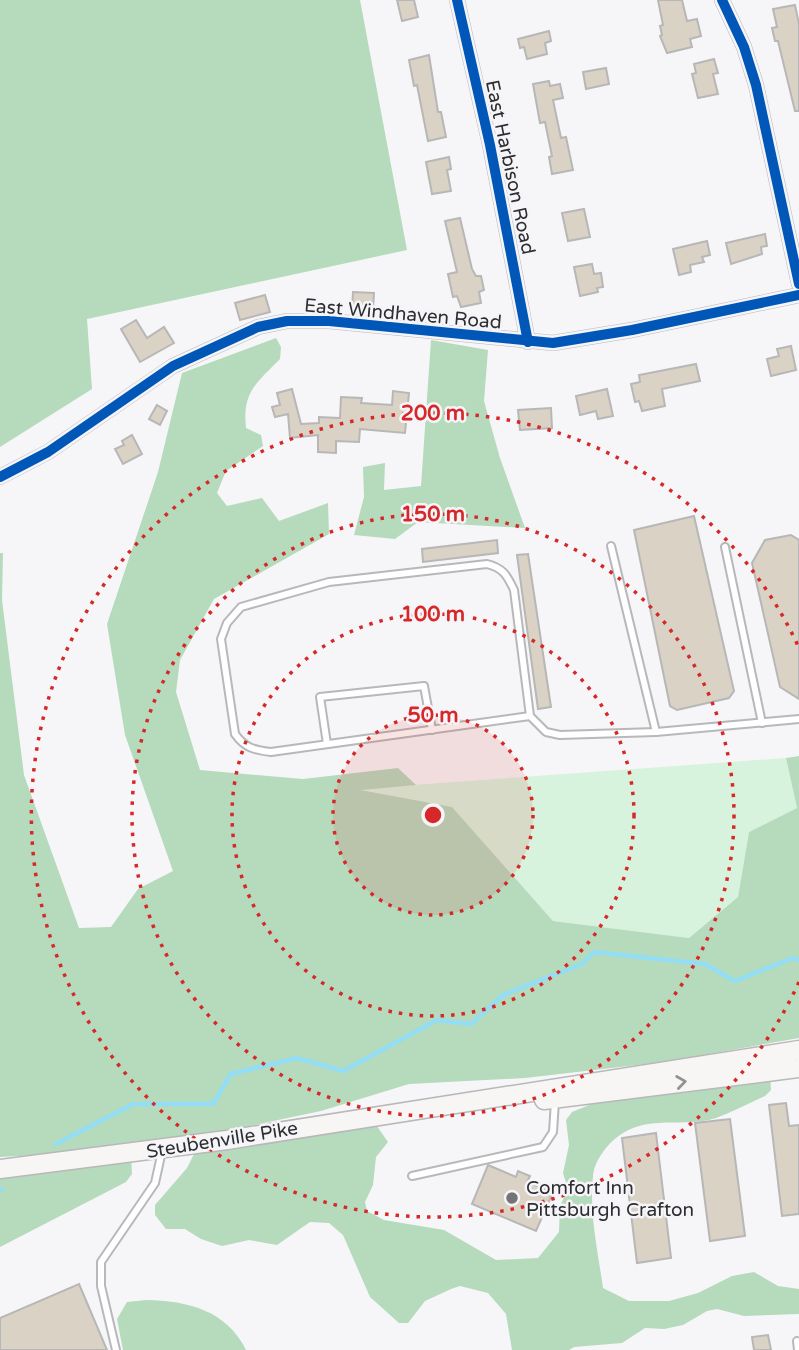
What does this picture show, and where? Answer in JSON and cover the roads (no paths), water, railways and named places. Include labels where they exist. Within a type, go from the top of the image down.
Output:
[{"type":"main road","name":"Steubenville Pike","points":[[0,1169],[163,1149],[799,1050]]},
{"type":"main road","name":"Steubenville Pike","points":[[443,1107],[505,1105],[799,1068]]},
{"type":"street","name":"East Harbison Road","points":[[457,0],[528,342]]},
{"type":"street","points":[[722,0],[744,47],[756,85],[799,284]]},
{"type":"street","name":"East Windhaven Road","points":[[0,477],[48,452],[173,366],[258,327],[287,321],[329,321],[528,342],[570,342],[799,295]]},
{"type":"lane","points":[[611,546],[656,732]]},
{"type":"lane","points":[[724,547],[762,723]]},
{"type":"lane","points":[[530,716],[271,752],[251,750],[241,743],[235,734],[221,639],[227,623],[241,607],[329,582],[487,564],[499,567],[507,575],[514,590],[530,716],[546,732],[560,735],[656,732],[799,719]]},
{"type":"lane","points":[[327,744],[320,697],[424,686],[432,730]]},
{"type":"lane","points":[[412,1176],[543,1147],[553,1132],[555,1099]]},
{"type":"lane","points":[[116,1350],[101,1286],[101,1262],[155,1183],[163,1149]]},
{"type":"lane","points":[[797,1341],[798,1350]]},
{"type":"waterway","points":[[56,1144],[133,1104],[213,1104],[231,1074],[297,1058],[343,1071],[437,1020],[471,1024],[503,995],[582,964],[594,952],[705,964],[735,981],[793,958],[799,960]]},
{"type":"place","name":"Comfort Inn Pittsburgh Crafton","points":[[512,1198]]}]
